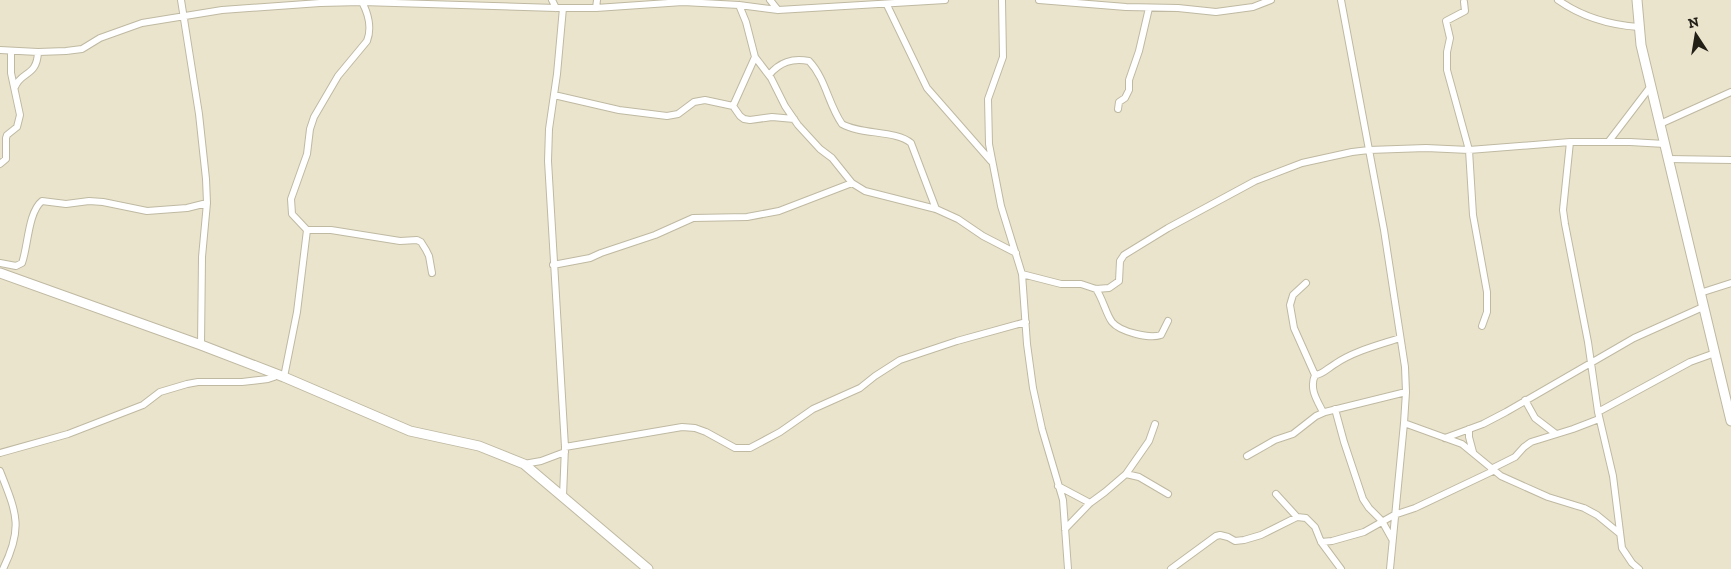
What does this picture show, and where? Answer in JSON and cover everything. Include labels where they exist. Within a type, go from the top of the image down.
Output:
[{"type":"street","points":[[181,0],[199,114],[206,179],[202,257],[201,345]]},
{"type":"street","points":[[552,0],[556,8]]},
{"type":"street","points":[[596,8],[597,0]]},
{"type":"street","points":[[770,0],[778,10]]},
{"type":"street","points":[[0,50],[38,52],[82,49],[100,38],[136,25],[222,10],[362,2],[596,8],[683,2],[739,5],[778,10],[945,0]]},
{"type":"street","points":[[1002,0],[1003,57],[988,99],[989,144],[1001,206],[1022,274],[1033,388],[1042,429],[1063,500],[1068,569]]},
{"type":"street","points":[[1038,0],[1216,12],[1253,7],[1271,0]]},
{"type":"street","points":[[1341,0],[1384,230],[1406,367],[1404,423],[1390,569]]},
{"type":"street","points":[[1558,0],[1592,18],[1623,26],[1640,28]]},
{"type":"street","points":[[1637,0],[1641,45],[1731,421]]},
{"type":"street","points":[[362,2],[368,17],[369,36],[338,76],[314,117],[310,129],[307,154],[291,199],[292,214],[307,230],[332,230],[400,241],[417,240],[421,242],[429,256],[432,273]]},
{"type":"street","points":[[1464,2],[1465,11],[1460,15],[1448,18],[1445,23],[1450,38],[1447,52],[1448,70],[1469,150],[1471,198],[1488,292],[1487,312],[1482,326]]},
{"type":"street","points":[[887,4],[927,88],[992,162]]},
{"type":"street","points":[[739,5],[746,22],[754,57],[769,75],[794,119],[820,149],[832,158],[852,183],[865,191],[936,209],[958,219],[983,236],[1016,253]]},
{"type":"street","points":[[746,22],[755,7]]},
{"type":"street","points":[[563,496],[565,449],[548,161],[549,129],[564,8]]},
{"type":"street","points":[[1118,109],[1119,102],[1129,90],[1129,80],[1138,57],[1149,8]]},
{"type":"street","points":[[0,164],[6,159],[5,142],[7,135],[17,127],[20,120],[20,108],[11,74],[11,51]]},
{"type":"street","points":[[15,87],[19,80],[34,69],[38,52]]},
{"type":"street","points":[[733,106],[754,57]]},
{"type":"street","points":[[769,75],[783,63],[792,60],[809,61],[826,87],[832,105],[842,124],[883,135],[898,136],[911,143],[936,209]]},
{"type":"street","points":[[1609,142],[1651,86]]},
{"type":"street","points":[[1660,124],[1731,92]]},
{"type":"street","points":[[554,95],[619,110],[667,116],[678,114],[694,102],[705,100],[733,106],[744,119],[772,117],[794,119]]},
{"type":"street","points":[[1570,142],[1564,210],[1565,224],[1592,362],[1599,416],[1613,476],[1619,533],[1624,553],[1639,569]]},
{"type":"street","points":[[1022,274],[1061,284],[1081,284],[1096,289],[1109,288],[1119,281],[1120,261],[1124,255],[1168,228],[1255,182],[1302,163],[1369,150],[1426,148],[1469,150],[1570,142],[1665,144]]},
{"type":"street","points":[[1668,159],[1731,160]]},
{"type":"street","points":[[553,265],[590,258],[601,252],[655,235],[692,218],[759,216],[780,211],[852,183]]},
{"type":"street","points":[[0,263],[16,266],[22,263],[33,216],[39,203],[42,201],[66,204],[89,201],[103,202],[147,211],[187,208],[206,203]]},
{"type":"street","points":[[280,376],[297,312],[307,230]]},
{"type":"street","points":[[0,273],[201,345],[410,431],[479,446],[524,464],[648,569]]},
{"type":"street","points":[[1306,283],[1292,295],[1290,305],[1294,328],[1315,375]]},
{"type":"street","points":[[1700,293],[1731,283]]},
{"type":"street","points":[[1096,289],[1112,322],[1122,328],[1138,334],[1156,336],[1162,334],[1168,321]]},
{"type":"street","points":[[1445,438],[1470,429],[1506,412],[1650,330],[1704,307]]},
{"type":"street","points":[[524,464],[541,461],[565,449],[682,427],[695,428],[706,432],[735,448],[750,448],[780,432],[813,409],[860,388],[900,360],[957,341],[1026,322]]},
{"type":"street","points":[[1315,375],[1321,374],[1337,363],[1363,351],[1400,338]]},
{"type":"street","points":[[1321,542],[1332,541],[1364,532],[1394,515],[1415,508],[1515,457],[1531,442],[1599,416],[1690,362],[1715,353]]},
{"type":"street","points":[[1315,375],[1312,381],[1312,389],[1324,412]]},
{"type":"street","points":[[0,453],[68,434],[143,405],[160,392],[187,384],[198,382],[242,382],[280,376]]},
{"type":"street","points":[[1247,456],[1275,440],[1293,434],[1324,412],[1406,392]]},
{"type":"street","points":[[1525,400],[1535,418],[1556,434]]},
{"type":"street","points":[[1335,409],[1363,499],[1368,508],[1382,521],[1392,540]]},
{"type":"street","points":[[1404,423],[1462,444],[1492,470],[1548,497],[1584,508],[1597,515],[1619,533]]},
{"type":"street","points":[[1065,529],[1090,503],[1126,474],[1150,441],[1155,424]]},
{"type":"street","points":[[1470,429],[1469,437],[1473,452]]},
{"type":"street","points":[[0,471],[16,521],[15,543],[2,569]]},
{"type":"street","points":[[1126,474],[1139,476],[1168,494]]},
{"type":"street","points":[[1058,486],[1090,503]]},
{"type":"street","points":[[1276,494],[1297,517]]},
{"type":"street","points":[[1171,569],[1216,536],[1228,537],[1235,541],[1244,540],[1261,535],[1297,517],[1312,521],[1321,542],[1341,569]]}]
